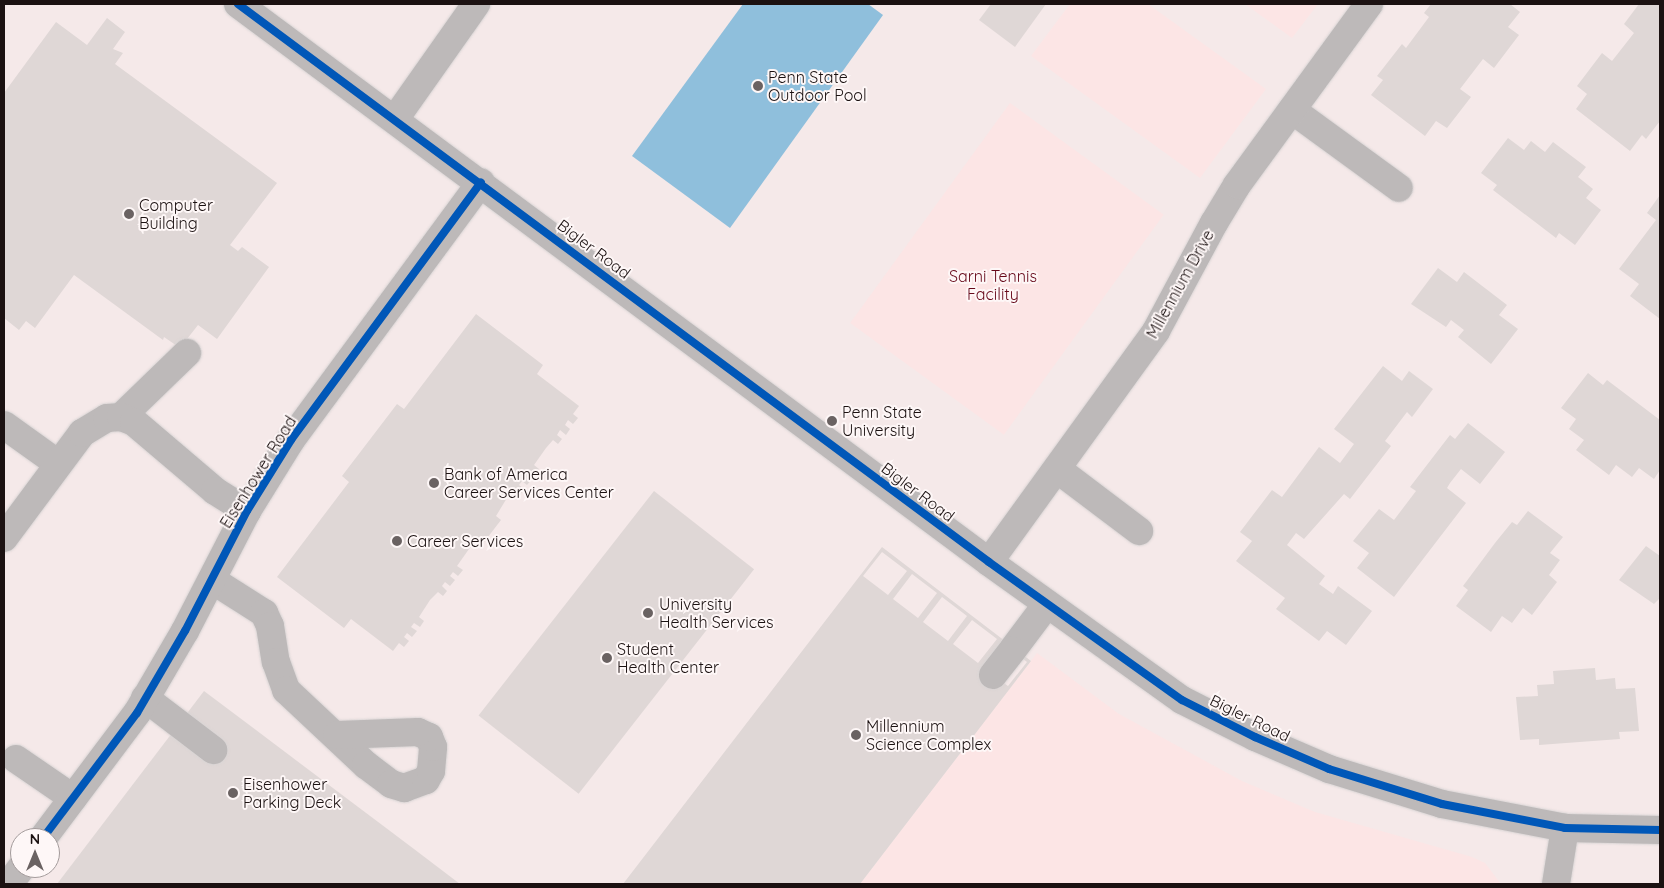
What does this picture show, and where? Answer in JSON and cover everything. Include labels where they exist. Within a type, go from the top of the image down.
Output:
[{"type":"street","name":"Bigler Road","points":[[238,4],[481,182],[989,562],[1182,700],[1256,738],[1329,769],[1442,804],[1565,828],[1660,830]]},
{"type":"street","points":[[395,119],[476,4]]},
{"type":"street","name":"Millennium Drive","points":[[989,562],[1156,331],[1214,222],[1369,4]]},
{"type":"street","points":[[1292,110],[1399,188]]},
{"type":"street","name":"Eisenhower Road","points":[[50,828],[145,698],[212,580],[247,511],[291,440],[363,339],[481,182]]},
{"type":"street","points":[[121,417],[187,353]]},
{"type":"street","points":[[4,538],[57,464],[91,425],[107,418],[121,417],[134,422],[215,491],[247,511]]},
{"type":"street","points":[[4,425],[57,464]]},
{"type":"street","points":[[1057,469],[1139,531]]},
{"type":"street","points":[[212,580],[264,614],[270,626],[276,662],[286,690],[296,703],[337,734]]},
{"type":"street","points":[[993,675],[1047,604]]},
{"type":"street","points":[[145,698],[213,750]]},
{"type":"street","points":[[16,760],[73,798]]},
{"type":"street","points":[[1556,884],[1565,828]]},
{"type":"shaded area","name":"Penn State University","points":[[4,4],[1660,4],[1660,884],[4,884]]},
{"type":"green space","points":[[1070,4],[1148,4],[1266,89],[1200,178],[1031,56]]},
{"type":"green space","points":[[1245,4],[1318,4],[1292,38]]},
{"type":"green space","name":"Sarni Tennis Facility","points":[[1010,103],[1164,215],[1004,435],[850,323]]},
{"type":"green space","points":[[1037,653],[1119,714],[1242,781],[1315,812],[1472,857],[1485,863],[1501,884],[860,884]]},
{"type":"water","name":"Penn State Outdoor Pool","points":[[743,4],[868,4],[883,15],[730,228],[632,156]]},
{"type":"building","points":[[991,4],[1046,4],[1015,47],[979,20]]},
{"type":"building","points":[[1431,4],[1510,4],[1520,12],[1508,27],[1519,35],[1494,68],[1483,59],[1460,89],[1471,97],[1447,128],[1436,121],[1425,136],[1371,95],[1383,80],[1377,76],[1402,44],[1406,48],[1429,17],[1424,13]]},
{"type":"building","points":[[1639,4],[1660,4],[1660,121],[1646,139],[1642,135],[1630,151],[1576,109],[1587,94],[1577,86],[1602,53],[1612,61],[1634,33],[1624,24]]},
{"type":"building","name":"Computer Building","points":[[107,18],[125,32],[113,49],[123,53],[115,64],[277,183],[230,245],[238,251],[242,247],[269,267],[217,339],[198,325],[180,348],[164,337],[163,340],[74,275],[35,328],[26,321],[19,330],[4,318],[4,93],[56,22],[87,45]]},
{"type":"building","points":[[1508,138],[1524,150],[1531,141],[1545,152],[1553,142],[1586,167],[1578,177],[1593,189],[1586,198],[1601,210],[1575,245],[1559,233],[1556,238],[1493,190],[1497,185],[1481,173]]},
{"type":"building","points":[[1660,195],[1660,319],[1630,296],[1639,284],[1619,269],[1656,220],[1647,213]]},
{"type":"building","points":[[1438,268],[1457,282],[1464,272],[1507,305],[1499,315],[1518,329],[1491,364],[1458,337],[1464,330],[1451,320],[1446,327],[1411,304]]},
{"type":"building","name":"Bank of America Career Services Center","points":[[476,314],[543,365],[537,374],[579,406],[573,414],[578,418],[573,424],[568,420],[565,425],[570,429],[566,435],[560,430],[557,435],[562,439],[558,444],[553,440],[546,448],[534,465],[539,469],[535,475],[530,471],[527,475],[532,479],[527,485],[522,481],[519,485],[524,489],[520,495],[514,491],[507,498],[496,516],[501,520],[481,546],[476,542],[469,549],[457,566],[463,570],[458,576],[453,572],[450,576],[455,580],[450,586],[445,582],[442,586],[447,591],[443,596],[438,592],[430,600],[419,617],[424,621],[420,627],[414,623],[411,627],[417,631],[412,637],[407,633],[404,637],[409,641],[404,647],[399,643],[393,651],[351,619],[344,628],[277,577],[349,482],[342,476],[397,404],[404,409]]},
{"type":"building","points":[[1383,366],[1402,381],[1409,371],[1433,389],[1412,417],[1407,412],[1385,441],[1391,446],[1350,499],[1344,494],[1304,539],[1296,533],[1287,545],[1325,576],[1319,584],[1333,594],[1338,586],[1372,611],[1346,645],[1327,631],[1319,641],[1276,609],[1285,598],[1236,561],[1252,541],[1240,532],[1272,490],[1282,497],[1319,447],[1340,463],[1354,444],[1334,429]]},
{"type":"building","points":[[1588,373],[1603,385],[1607,380],[1660,420],[1660,470],[1654,479],[1639,468],[1632,477],[1616,465],[1609,475],[1576,450],[1584,440],[1569,429],[1576,419],[1561,408]]},
{"type":"building","points":[[1468,423],[1505,452],[1480,484],[1461,469],[1450,483],[1447,488],[1466,503],[1394,597],[1357,568],[1369,553],[1353,541],[1379,509],[1394,520],[1416,491],[1410,487],[1450,435],[1455,439]]},
{"type":"building","name":"Student Health Center","points":[[654,491],[754,569],[579,794],[479,716]]},
{"type":"building","points":[[1528,511],[1563,537],[1550,553],[1560,560],[1549,575],[1557,582],[1532,615],[1523,608],[1512,623],[1502,616],[1491,632],[1456,606],[1468,590],[1463,586],[1495,543],[1512,522],[1517,525]]},
{"type":"building","points":[[1646,546],[1660,556],[1660,598],[1654,604],[1619,580]]},
{"type":"building","name":"Millennium Science Complex","points":[[882,547],[1031,661],[860,884],[623,884]],"holes":[[[882,552],[907,571],[888,595],[863,576]],[[912,574],[937,593],[918,618],[893,599]],[[942,597],[967,616],[948,641],[923,622]],[[972,620],[997,639],[978,663],[953,644]],[[1002,643],[1027,662],[1008,686],[983,667]]]},
{"type":"building","points":[[1595,668],[1596,680],[1615,678],[1616,689],[1635,688],[1639,731],[1619,732],[1620,739],[1539,745],[1539,739],[1520,740],[1516,697],[1538,696],[1537,685],[1554,684],[1553,671]]},
{"type":"building","name":"Eisenhower Parking Deck","points":[[204,691],[414,849],[460,884],[57,884]]},
{"type":"cycle path","points":[[238,4],[989,562],[1182,700],[1255,737],[1329,769],[1442,804],[1565,828],[1660,830]]},
{"type":"cycle path","points":[[51,828],[137,713],[185,631],[247,511],[291,440],[481,182]]},
{"type":"place","name":"Penn State Outdoor Pool","points":[[758,86]]},
{"type":"place","name":"Computer Building","points":[[129,214]]},
{"type":"place","name":"Penn State University","points":[[832,421]]},
{"type":"place","name":"Bank of America Career Services Center","points":[[434,483]]},
{"type":"place","name":"Career Services","points":[[397,541]]},
{"type":"place","name":"University Health Services","points":[[648,613]]},
{"type":"place","name":"Student Health Center","points":[[607,658]]},
{"type":"place","name":"Millennium Science Complex","points":[[856,735]]},
{"type":"place","name":"Eisenhower Parking Deck","points":[[233,793]]}]
